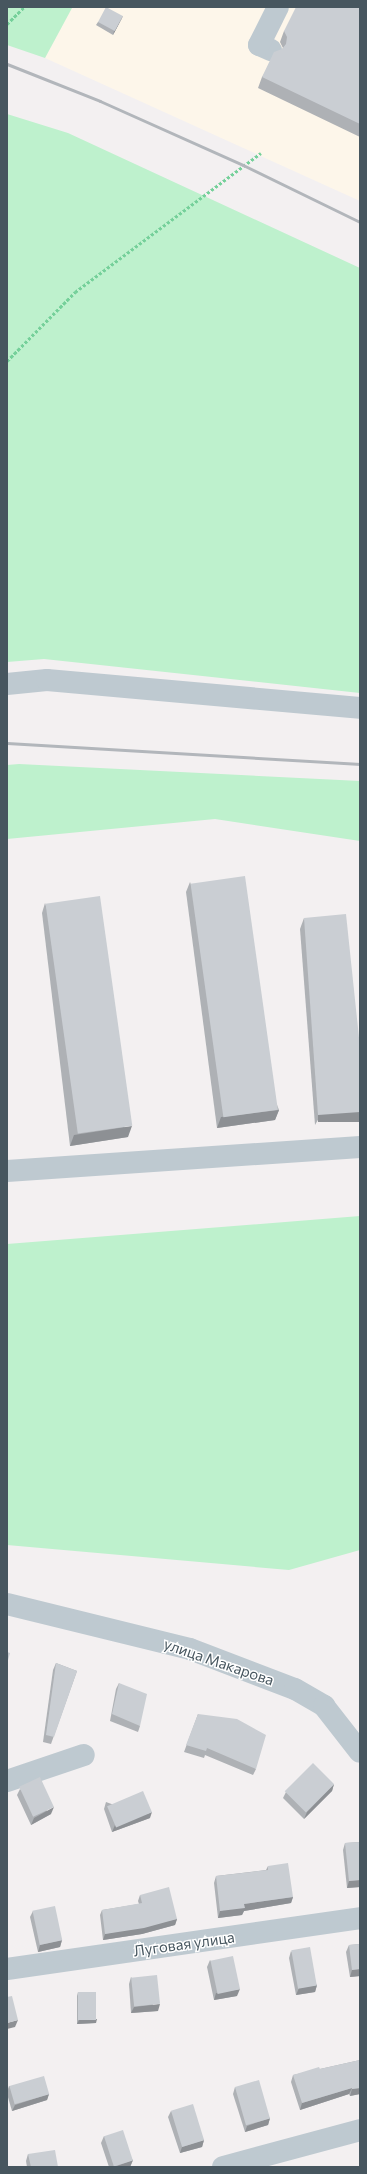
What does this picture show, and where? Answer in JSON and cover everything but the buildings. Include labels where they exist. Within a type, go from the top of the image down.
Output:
[{"type":"street","points":[[271,50],[259,45],[278,7]]},
{"type":"street","points":[[7,684],[47,680],[360,708]]},
{"type":"street","points":[[7,1171],[360,1147]]},
{"type":"street","name":"улица Макарова","points":[[7,1604],[190,1649],[295,1689],[324,1706],[360,1752]]},
{"type":"street","points":[[7,1781],[84,1755]]},
{"type":"street","name":"Луговая улица","points":[[7,1969],[360,1918]]},
{"type":"street","points":[[223,2167],[360,2130]]},
{"type":"path","points":[[7,24],[24,7]]},
{"type":"path","points":[[7,361],[75,292],[261,153]]},
{"type":"shaded area","points":[[72,7],[360,7],[360,201],[45,58]]},
{"type":"green space","points":[[7,7],[72,8],[45,58],[7,45]]},
{"type":"green space","points":[[7,114],[68,133],[360,268],[360,693],[44,659],[7,662]]},
{"type":"green space","points":[[19,764],[360,781],[360,841],[215,819],[7,839],[7,765]]},
{"type":"green space","points":[[360,1216],[360,1550],[289,1570],[7,1545],[7,1244]]},
{"type":"railway","points":[[7,64],[100,101],[243,165],[360,222]]},
{"type":"railway","points":[[7,743],[360,764]]}]
